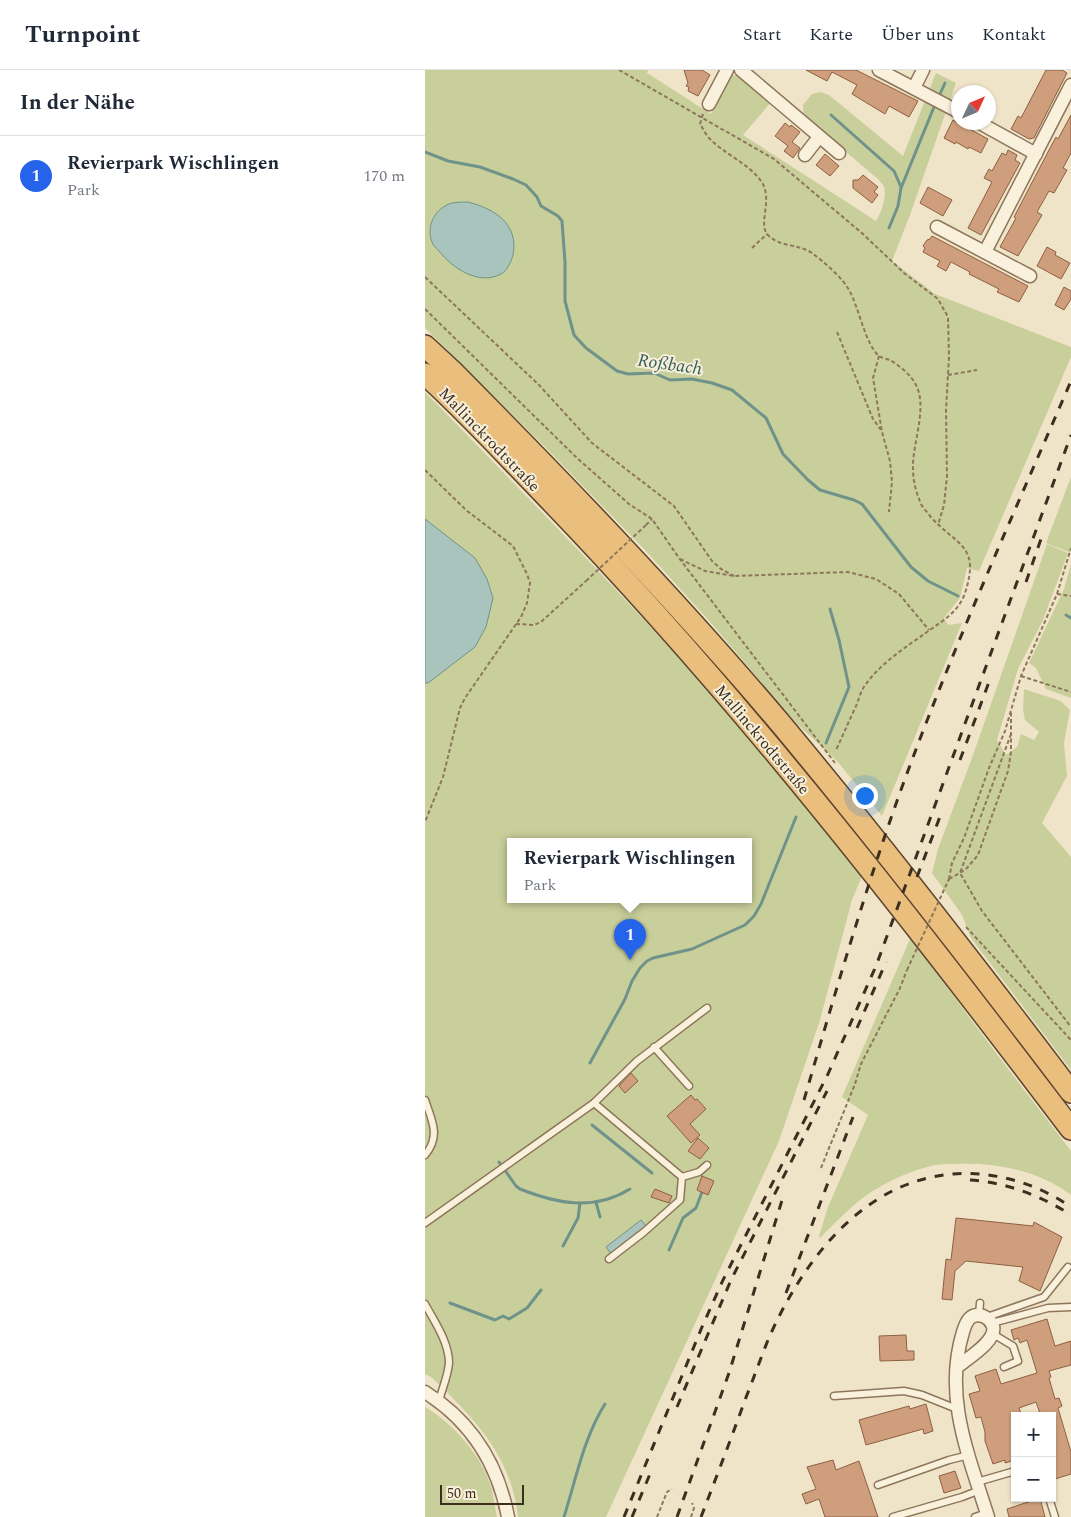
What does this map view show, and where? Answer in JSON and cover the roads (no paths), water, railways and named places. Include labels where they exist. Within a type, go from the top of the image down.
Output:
[{"type":"highway","name":"Mallinckrodtstraße","points":[[425,346],[473,392],[620,543],[686,615],[773,716],[908,880],[1071,1092]]},
{"type":"highway","name":"Mallinckrodtstraße","points":[[425,374],[603,556],[764,738],[953,973],[1071,1129]]},
{"type":"street","points":[[709,104],[727,70]]},
{"type":"street","points":[[741,70],[839,153]]},
{"type":"street","points":[[879,70],[951,108]]},
{"type":"street","points":[[914,88],[923,70]]},
{"type":"street","points":[[985,252],[1071,85]]},
{"type":"street","points":[[992,130],[1035,154]]},
{"type":"street","points":[[805,155],[819,137]]},
{"type":"street","points":[[937,227],[1030,276]]},
{"type":"street","points":[[957,1366],[991,1339],[986,1319],[972,1316],[966,1322],[959,1346],[957,1366],[955,1394],[959,1422],[978,1486],[983,1516]]},
{"type":"street","points":[[425,1392],[439,1401],[461,1422],[486,1454],[502,1488],[508,1517]]},
{"type":"lane","points":[[425,1223],[594,1103],[637,1061],[707,1008]]},
{"type":"lane","points":[[654,1047],[689,1086]]},
{"type":"lane","points":[[425,1100],[434,1126],[435,1136],[425,1156]]},
{"type":"lane","points":[[594,1103],[682,1177]]},
{"type":"lane","points":[[682,1177],[699,1172],[707,1165]]},
{"type":"lane","points":[[609,1259],[645,1232],[680,1200],[682,1177]]},
{"type":"lane","points":[[986,1319],[1043,1297],[1068,1267]]},
{"type":"lane","points":[[425,1304],[440,1332],[448,1354],[447,1373],[439,1401]]},
{"type":"lane","points":[[986,1319],[1048,1308],[1071,1307]]},
{"type":"lane","points":[[986,1319],[1013,1346],[1018,1361],[1004,1367]]},
{"type":"lane","points":[[834,1396],[904,1392],[922,1395],[957,1409]]},
{"type":"lane","points":[[879,1485],[949,1460],[969,1455]]},
{"type":"lane","points":[[893,1517],[962,1496],[978,1486],[1011,1473]]},
{"type":"lane","points":[[1050,1502],[1055,1517]]},
{"type":"water","points":[[468,202],[496,214],[509,226],[514,244],[513,255],[505,271],[501,274],[484,278],[467,273],[444,257],[432,243],[430,236],[431,225],[439,210],[451,203]]},
{"type":"water","points":[[425,519],[475,558],[487,579],[493,598],[486,627],[475,647],[428,683],[425,683]]},
{"type":"water","points":[[641,1220],[646,1226],[611,1254],[606,1247]]},
{"type":"waterway","points":[[940,94],[945,83]]},
{"type":"waterway","points":[[889,228],[898,206],[901,188],[934,107]]},
{"type":"waterway","points":[[831,115],[894,171],[901,187]]},
{"type":"waterway","name":"Roßbach","points":[[425,152],[448,161],[480,167],[526,185],[537,197],[541,206],[558,216],[562,221],[565,301],[574,335],[586,348],[617,371],[628,374],[654,373],[670,380],[692,379],[732,390],[766,418],[783,454],[808,480],[820,490],[862,504],[911,567],[928,581],[958,596]]},
{"type":"waterway","points":[[826,743],[849,687],[830,609]]},
{"type":"waterway","name":"Roßbach","points":[[1066,615],[1071,618]]},
{"type":"waterway","points":[[590,1063],[625,999],[632,981],[647,961],[692,949],[745,925],[754,916],[761,904],[796,817]]},
{"type":"waterway","points":[[592,1125],[652,1173]]},
{"type":"waterway","points":[[499,1162],[520,1189],[562,1201],[589,1203],[616,1196],[630,1189]]},
{"type":"waterway","points":[[669,1250],[683,1218],[696,1208],[702,1192]]},
{"type":"waterway","points":[[596,1202],[600,1217]]},
{"type":"waterway","points":[[563,1246],[578,1218],[580,1203]]},
{"type":"waterway","points":[[450,1303],[495,1320],[503,1316],[509,1319],[527,1308],[541,1290]]},
{"type":"waterway","points":[[564,1517],[591,1430],[605,1404]]},
{"type":"railway","points":[[804,1100],[860,913],[897,801],[937,695],[1071,381]]},
{"type":"railway","points":[[624,1517],[723,1280],[828,1074],[876,966],[1071,435]]},
{"type":"railway","points":[[1026,582],[1041,539]]},
{"type":"railway","points":[[960,760],[989,682]]},
{"type":"railway","points":[[917,877],[941,814]]},
{"type":"railway","points":[[857,1028],[886,962]]},
{"type":"railway","points":[[677,1407],[731,1280],[827,1091]]},
{"type":"railway","points":[[786,1293],[853,1117]]},
{"type":"railway","points":[[701,1517],[768,1340],[782,1311],[798,1282],[817,1255],[839,1230],[863,1209],[890,1192],[920,1180],[953,1174],[984,1175],[1015,1180],[1044,1191],[1071,1207]]},
{"type":"railway","points":[[970,1180],[983,1181],[1023,1191],[1071,1215]]},
{"type":"railway","points":[[677,1517],[729,1373],[783,1197]]},
{"type":"railway","points":[[632,1517],[650,1474]]},
{"type":"place","name":"Revierpark Wischlingen","points":[[630,960]]}]
